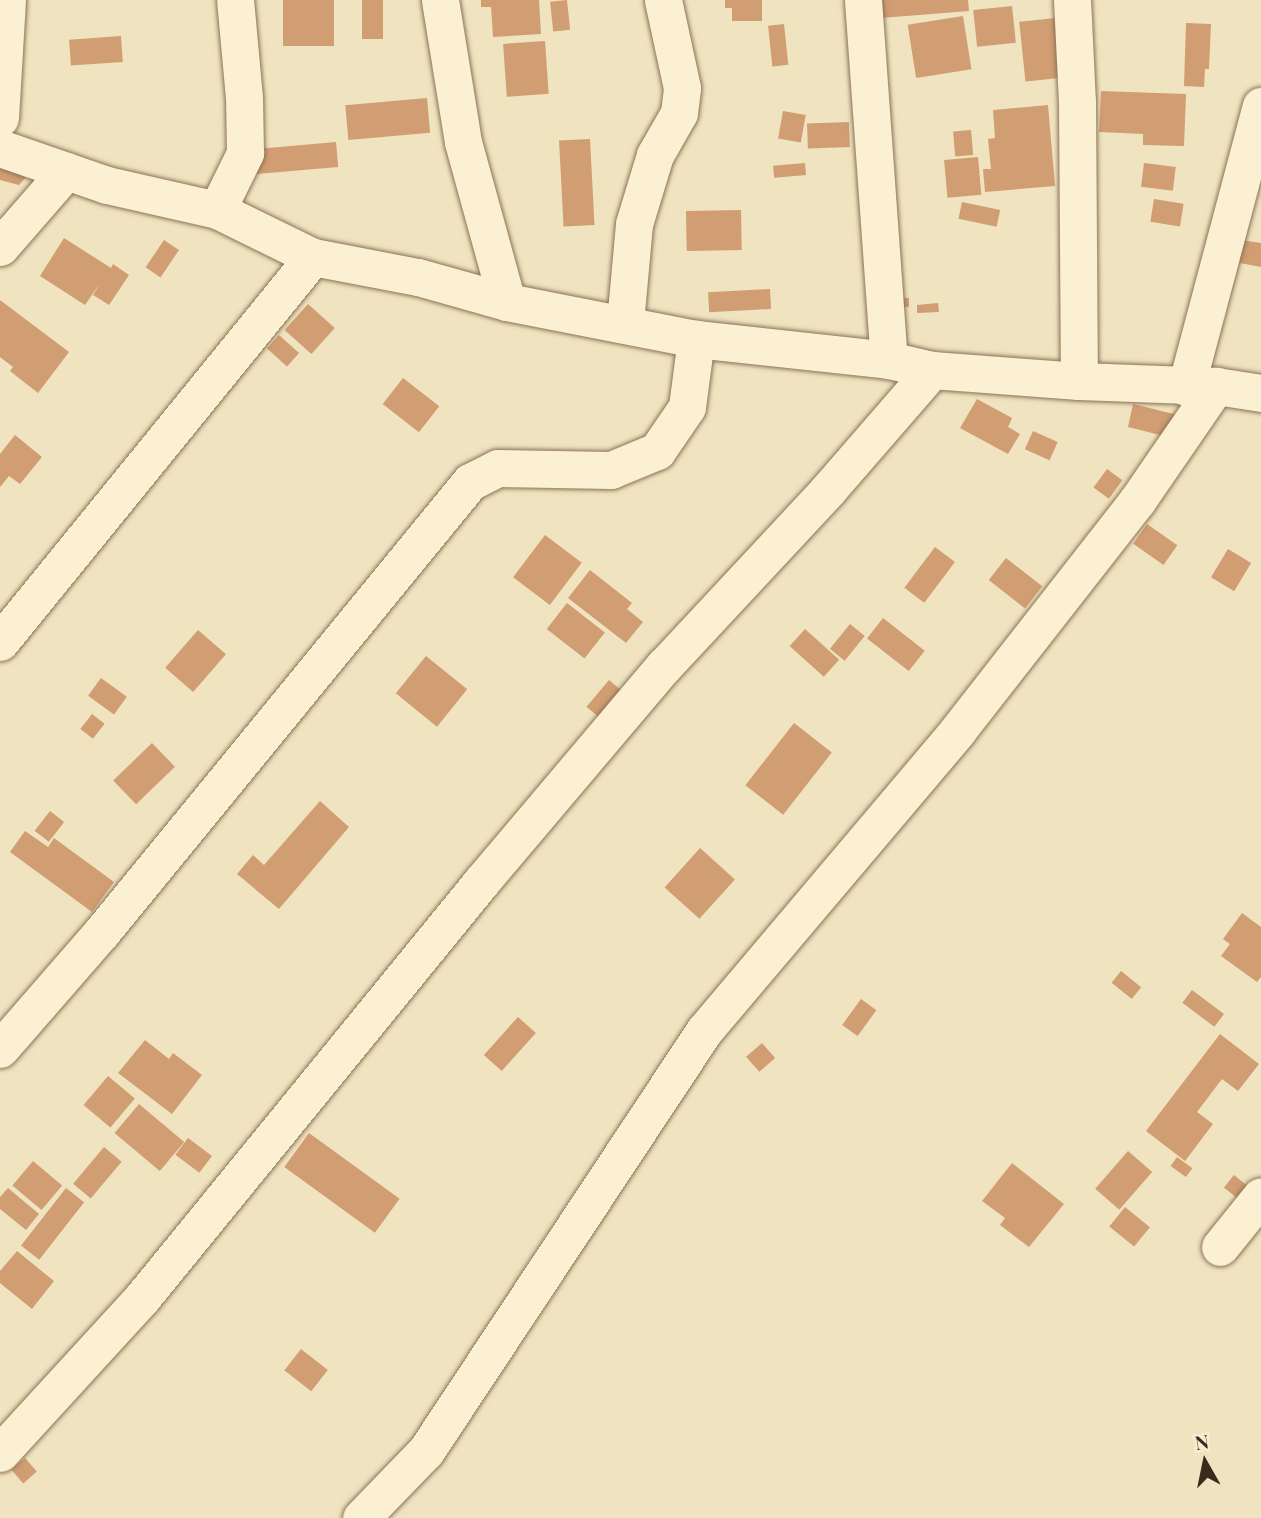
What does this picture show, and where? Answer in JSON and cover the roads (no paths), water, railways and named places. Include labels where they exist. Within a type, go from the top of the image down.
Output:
[{"type":"street","points":[[0,118],[7,0]]},
{"type":"street","points":[[217,210],[245,153],[244,98],[235,0]]},
{"type":"street","points":[[440,0],[463,142],[507,302]]},
{"type":"street","points":[[625,323],[634,224],[655,155],[679,113],[682,88],[663,0]]},
{"type":"street","points":[[863,0],[889,360]]},
{"type":"street","points":[[1072,0],[1077,101],[1079,381]]},
{"type":"street","points":[[361,1518],[426,1451],[704,1031],[958,730],[1136,500],[1201,386],[1261,106]]},
{"type":"street","points":[[0,148],[107,185],[217,210],[313,257],[418,277],[507,302],[696,339],[889,360],[932,370],[1079,381],[1201,386],[1261,393]]},
{"type":"street","points":[[0,247],[66,171]]},
{"type":"street","points":[[0,642],[313,257]]},
{"type":"street","points":[[0,1049],[101,933],[470,482],[498,468],[611,470],[657,451],[687,407],[696,339]]},
{"type":"street","points":[[0,1453],[142,1298],[482,881],[664,666],[828,490],[932,370]]},
{"type":"street","points":[[1220,1247],[1261,1196]]}]
